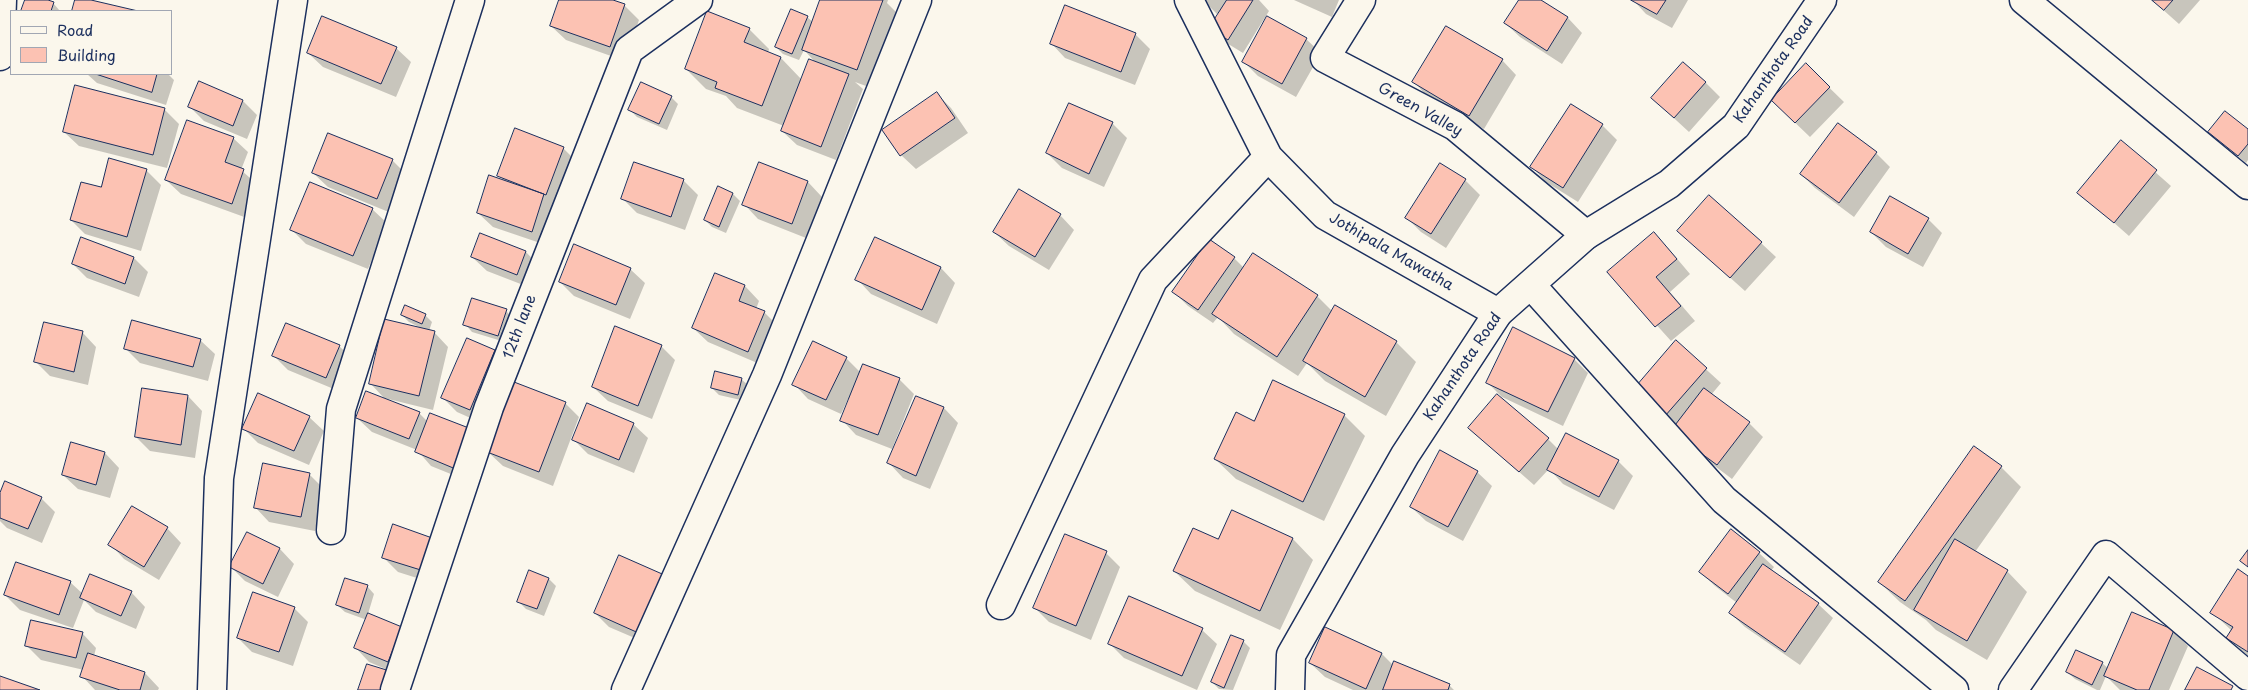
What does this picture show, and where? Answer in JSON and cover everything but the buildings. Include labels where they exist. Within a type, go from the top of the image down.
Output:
[{"type":"street","points":[[0,56],[2,0]]},
{"type":"street","points":[[212,690],[219,478],[293,0]]},
{"type":"street","points":[[331,530],[341,409],[470,0]]},
{"type":"street","name":"12th lane","points":[[395,690],[489,407],[628,50],[698,0]]},
{"type":"street","points":[[626,690],[767,375],[917,0]]},
{"type":"street","name":"Jothipala Mawatha","points":[[1189,0],[1268,157],[1325,215],[1498,313]]},
{"type":"street","name":"Green Valley","points":[[1361,0],[1325,58],[1455,126],[1586,235]]},
{"type":"street","name":"Kahanthota Road","points":[[1290,690],[1291,655],[1405,455],[1498,313],[1586,235],[1669,184],[1736,126],[1822,0]]},
{"type":"street","points":[[2024,0],[2248,185]]},
{"type":"street","points":[[1001,605],[1153,280],[1268,157]]},
{"type":"street","points":[[1531,285],[1724,500],[1954,690]]},
{"type":"street","points":[[2013,690],[2106,555],[2248,676]]}]
